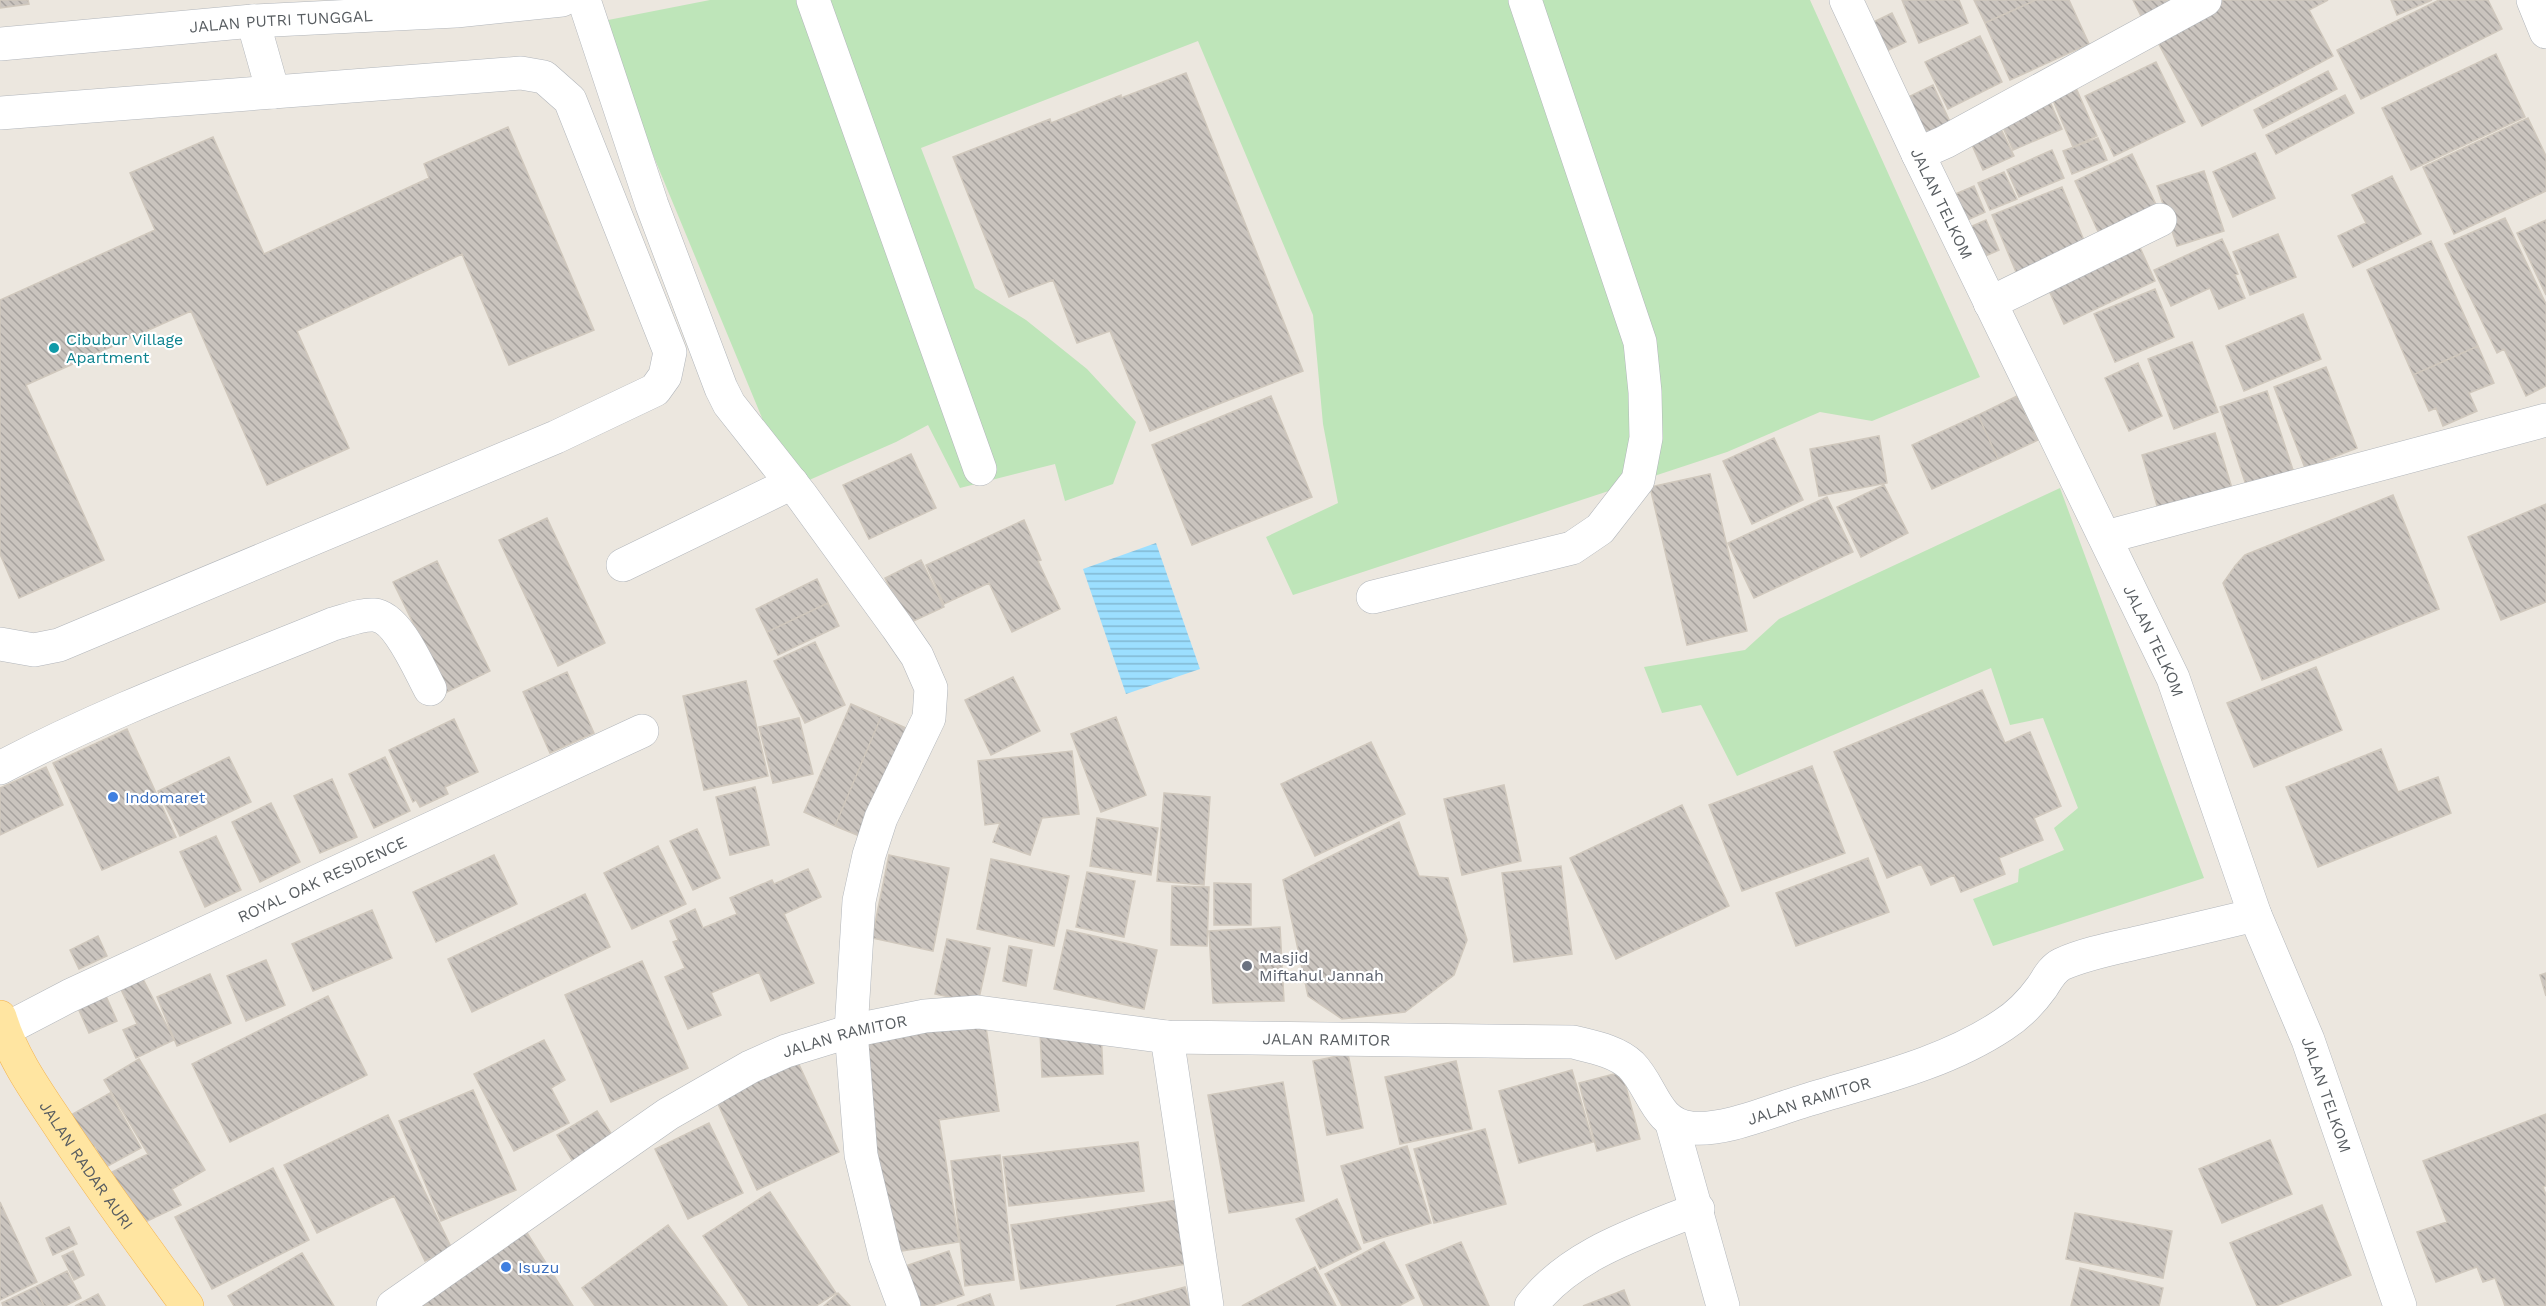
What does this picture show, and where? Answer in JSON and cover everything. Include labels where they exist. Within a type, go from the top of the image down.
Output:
[{"type":"main road","name":"JALAN RADAR AURI","points":[[2,1024],[29,1079],[61,1128],[124,1221],[187,1306]]},
{"type":"street","name":"JALAN PUTRI TUNGGAL","points":[[0,44],[253,21],[562,0]]},
{"type":"street","points":[[584,0],[652,205],[729,404],[792,483],[917,656],[931,688],[928,718],[881,818],[868,855],[859,901],[851,1031],[861,1155],[885,1255],[904,1306]]},
{"type":"street","points":[[813,0],[980,469]]},
{"type":"street","points":[[1373,597],[1572,548],[1600,529],[1638,480],[1646,438],[1640,342],[1525,0]]},
{"type":"street","name":"JALAN TELKOM","points":[[1846,0],[1918,154],[2173,678],[2255,915],[2308,1040],[2400,1306]]},
{"type":"street","points":[[1918,154],[1945,142],[2205,0]]},
{"type":"street","points":[[2534,0],[2546,32]]},
{"type":"street","points":[[253,21],[273,92]]},
{"type":"street","points":[[0,112],[521,73],[544,77],[570,100],[670,352],[665,376],[655,390],[556,437],[59,645],[34,650],[0,644]]},
{"type":"street","points":[[1990,303],[2160,220]]},
{"type":"street","points":[[2106,537],[2546,420]]},
{"type":"street","points":[[623,565],[792,483]]},
{"type":"street","points":[[0,768],[47,743],[147,700],[333,624],[363,616],[375,615],[387,619],[402,638],[429,689]]},
{"type":"street","name":"ROYAL OAK RESIDENCE","points":[[2,1024],[69,996],[642,731]]},
{"type":"street","name":"JALAN RAMITOR","points":[[393,1306],[668,1114],[714,1087],[786,1051],[851,1031],[925,1016],[978,1012],[1167,1037],[1573,1042],[1611,1053],[1630,1064],[1641,1077],[1652,1100],[1672,1124],[1692,1128],[1742,1120],[1908,1069],[1987,1036],[2007,1023],[2031,1001],[2055,968],[2063,964],[2106,950],[2255,915]]},
{"type":"street","points":[[1167,1037],[1207,1306]]},
{"type":"street","points":[[1672,1124],[1698,1209],[1723,1306]]},
{"type":"street","points":[[1531,1306],[1543,1289],[1576,1264],[1623,1240],[1698,1209]]},
{"type":"green space","points":[[710,0],[1810,0],[1980,377],[1872,421],[1820,412],[1727,452],[1293,595],[1266,537],[1338,503],[1323,424],[1313,315],[1198,41],[921,148],[975,288],[1026,320],[1087,369],[1136,422],[1113,484],[1065,501],[1055,464],[960,488],[928,425],[896,442],[791,488],[598,22]]},
{"type":"green space","points":[[2060,488],[2204,878],[1993,946],[1973,899],[2018,882],[2019,869],[2064,850],[2054,828],[2078,808],[2043,718],[2010,725],[1991,668],[1737,776],[1701,705],[1662,713],[1644,667],[1745,650],[1779,619]]},
{"type":"water","points":[[1156,543],[1200,669],[1126,694],[1083,569]]},
{"type":"building","points":[[0,0],[28,0],[29,4],[0,8]]},
{"type":"building","points":[[1902,0],[1959,0],[1968,23],[1919,43]]},
{"type":"building","points":[[1974,0],[2036,0],[1985,23]]},
{"type":"building","points":[[2036,0],[2069,0],[2089,44],[2010,80],[1985,23]]},
{"type":"building","points":[[2133,0],[2191,0],[2145,24]]},
{"type":"building","points":[[2214,0],[2328,0],[2309,10],[2333,56],[2202,126],[2153,33]]},
{"type":"building","points":[[2391,0],[2432,0],[2397,15]]},
{"type":"building","points":[[2439,0],[2488,0],[2502,29],[2361,99],[2337,50]]},
{"type":"building","points":[[1892,13],[1906,42],[1880,54],[1867,25]]},
{"type":"building","points":[[1980,36],[2002,82],[1948,109],[1925,62]]},
{"type":"building","points":[[2496,54],[2525,117],[2411,170],[2382,108]]},
{"type":"building","points":[[2156,62],[2185,122],[2114,156],[2085,96]]},
{"type":"building","points":[[2328,71],[2337,89],[2263,128],[2254,110]]},
{"type":"building","points":[[1186,73],[1303,371],[1150,431],[1110,331],[1077,343],[1053,280],[1009,297],[953,157],[1050,119],[1051,123],[1121,95],[1121,98]]},
{"type":"building","points":[[2073,81],[2097,136],[2073,147],[2049,91]]},
{"type":"building","points":[[1933,85],[1951,124],[1922,138],[1904,99]]},
{"type":"building","points":[[2047,95],[2062,129],[2013,150],[1998,116]]},
{"type":"building","points":[[2345,95],[2354,113],[2276,154],[2266,135]]},
{"type":"building","points":[[2528,118],[2546,156],[2546,191],[2454,234],[2423,167]]},
{"type":"building","points":[[1998,123],[2014,156],[1983,170],[1968,136]]},
{"type":"building","name":"Cibubur Village Apartment","points":[[508,127],[594,330],[509,365],[462,254],[297,331],[349,448],[267,485],[191,311],[26,385],[104,560],[19,598],[0,554],[0,300],[155,230],[130,173],[213,137],[264,254],[429,178],[424,164]]},
{"type":"building","points":[[2098,138],[2107,160],[2072,174],[2063,151]]},
{"type":"building","points":[[2052,150],[2064,178],[2019,197],[2007,170]]},
{"type":"building","points":[[2255,153],[2275,198],[2233,217],[2213,172]]},
{"type":"building","points":[[2132,154],[2159,211],[2101,238],[2075,181]]},
{"type":"building","points":[[2204,171],[2224,231],[2177,246],[2157,186]]},
{"type":"building","points":[[2004,172],[2017,199],[1990,210],[1978,183]]},
{"type":"building","points":[[2392,176],[2421,234],[2353,267],[2338,236],[2366,223],[2352,195]]},
{"type":"building","points":[[1974,186],[1985,212],[1963,222],[1951,196]]},
{"type":"building","points":[[2062,187],[2088,250],[2019,279],[1992,215]]},
{"type":"building","points":[[2505,218],[2546,304],[2546,386],[2526,396],[2504,349],[2497,353],[2445,244]]},
{"type":"building","points":[[1986,220],[1999,250],[1981,258],[1968,228]]},
{"type":"building","points":[[2546,220],[2546,295],[2517,233]]},
{"type":"building","points":[[2278,234],[2296,277],[2250,295],[2233,252]]},
{"type":"building","points":[[2222,239],[2238,274],[2235,275],[2245,298],[2219,309],[2210,288],[2171,306],[2154,270]]},
{"type":"building","points":[[2431,241],[2478,346],[2413,375],[2367,270]]},
{"type":"building","points":[[2138,243],[2155,281],[2064,324],[2047,286]]},
{"type":"building","points":[[2155,289],[2174,337],[2115,362],[2094,314]]},
{"type":"building","points":[[2303,314],[2321,359],[2244,391],[2226,346]]},
{"type":"building","points":[[2192,342],[2218,412],[2174,429],[2148,359]]},
{"type":"building","points":[[2478,346],[2494,383],[2469,393],[2477,411],[2443,426],[2436,408],[2429,411],[2413,375]]},
{"type":"building","points":[[2138,363],[2162,416],[2129,431],[2105,378]]},
{"type":"building","points":[[2326,367],[2357,448],[2305,468],[2274,387]]},
{"type":"building","points":[[2267,391],[2294,473],[2247,488],[2220,407]]},
{"type":"building","points":[[1271,396],[1312,497],[1192,545],[1152,445]]},
{"type":"building","points":[[2017,396],[2038,440],[1998,459],[1978,415]]},
{"type":"building","points":[[1978,415],[1998,459],[1932,489],[1912,445]]},
{"type":"building","points":[[2215,433],[2232,488],[2158,509],[2142,455]]},
{"type":"building","points":[[1879,436],[1887,483],[1819,496],[1810,449]]},
{"type":"building","points":[[1774,438],[1803,500],[1752,524],[1723,461]]},
{"type":"building","points":[[911,454],[936,508],[869,539],[843,485]]},
{"type":"building","points":[[1710,474],[1747,631],[1687,645],[1650,487]]},
{"type":"building","points":[[1884,485],[1908,533],[1861,557],[1837,507]]},
{"type":"building","points":[[2393,495],[2439,609],[2262,680],[2223,583],[2235,566],[2245,555]]},
{"type":"building","points":[[1827,497],[1853,552],[1754,598],[1728,543]]},
{"type":"building","points":[[2546,504],[2546,602],[2501,620],[2468,537]]},
{"type":"building","points":[[547,518],[605,643],[558,666],[499,540]]},
{"type":"building","points":[[1024,520],[1041,560],[1038,561],[1060,609],[1012,632],[989,583],[944,604],[926,565]]},
{"type":"building","points":[[921,560],[944,607],[907,624],[885,578]]},
{"type":"building","points":[[437,561],[490,671],[447,692],[393,582]]},
{"type":"building","points":[[817,579],[828,603],[767,632],[756,609]]},
{"type":"building","points":[[828,603],[839,626],[778,655],[767,632]]},
{"type":"building","points":[[815,642],[845,705],[805,723],[774,661]]},
{"type":"building","points":[[2316,667],[2342,730],[2254,767],[2227,703]]},
{"type":"building","points":[[567,672],[594,733],[550,753],[523,692]]},
{"type":"building","points":[[1013,677],[1040,731],[991,755],[965,700]]},
{"type":"building","points":[[746,681],[768,776],[704,790],[683,696]]},
{"type":"building","points":[[1982,690],[2005,743],[2030,732],[2061,806],[2034,818],[2043,840],[1999,858],[2005,874],[1961,892],[1954,875],[1931,885],[1921,864],[1887,878],[1834,752]]},
{"type":"building","points":[[851,704],[881,717],[835,826],[804,812]]},
{"type":"building","points":[[881,717],[908,729],[862,837],[835,826]]},
{"type":"building","points":[[1116,717],[1146,795],[1101,812],[1071,734]]},
{"type":"building","points":[[799,718],[813,774],[773,783],[759,727]]},
{"type":"building","points":[[454,719],[478,772],[445,787],[448,794],[420,807],[416,800],[413,802],[389,750]]},
{"type":"building","name":"Indomaret","points":[[127,729],[176,837],[102,870],[53,763]]},
{"type":"building","points":[[1371,742],[1405,814],[1315,856],[1281,784]]},
{"type":"building","points":[[2381,749],[2398,792],[2438,777],[2451,813],[2318,867],[2286,787]]},
{"type":"building","points":[[1072,751],[1079,814],[1042,818],[1030,855],[993,842],[1000,823],[985,825],[978,761]]},
{"type":"building","points":[[229,757],[251,802],[180,836],[158,791]]},
{"type":"building","points":[[385,757],[410,811],[374,828],[349,774]]},
{"type":"building","points":[[1812,766],[1845,853],[1742,891],[1709,805]]},
{"type":"building","points":[[46,767],[63,805],[0,835],[0,788]]},
{"type":"building","points":[[332,779],[357,837],[320,853],[294,796]]},
{"type":"building","points":[[1504,785],[1521,861],[1462,875],[1444,799]]},
{"type":"building","points":[[755,787],[769,845],[730,855],[716,797]]},
{"type":"building","points":[[1164,793],[1210,797],[1204,885],[1157,881]]},
{"type":"building","points":[[271,803],[300,862],[260,882],[232,822]]},
{"type":"building","points":[[1682,805],[1729,906],[1616,959],[1570,858]]},
{"type":"building","points":[[1097,818],[1158,828],[1151,875],[1090,866]]},
{"type":"building","points":[[1399,822],[1419,876],[1448,878],[1467,940],[1454,975],[1405,1012],[1342,1019],[1308,996],[1283,880]]},
{"type":"building","points":[[697,829],[720,878],[693,890],[670,841]]},
{"type":"building","points":[[216,836],[241,890],[205,907],[180,852]]},
{"type":"building","points":[[658,846],[686,904],[632,929],[604,873]]},
{"type":"building","points":[[494,855],[517,904],[436,942],[413,892]]},
{"type":"building","points":[[889,855],[949,868],[933,951],[872,938]]},
{"type":"building","points":[[1868,858],[1889,912],[1796,946],[1776,893]]},
{"type":"building","points":[[991,859],[1069,876],[1054,946],[977,929]]},
{"type":"building","points":[[1561,866],[1572,954],[1514,962],[1502,873]]},
{"type":"building","points":[[808,869],[821,897],[784,914],[814,983],[771,1001],[759,972],[711,993],[721,1015],[688,1029],[665,977],[685,968],[673,942],[678,940],[670,921],[695,909],[703,928],[737,914],[730,898],[772,880],[774,884]]},
{"type":"building","points":[[1087,872],[1135,881],[1124,937],[1076,927]]},
{"type":"building","points":[[1214,883],[1251,884],[1251,925],[1214,925]]},
{"type":"building","points":[[1172,886],[1209,887],[1207,946],[1171,945]]},
{"type":"building","points":[[585,894],[610,947],[472,1012],[448,959]]},
{"type":"building","points":[[372,910],[392,958],[313,991],[292,944]]},
{"type":"building","name":"Masjid Miftahul Jannah","points":[[1280,927],[1284,1001],[1213,1003],[1209,931]]},
{"type":"building","points":[[1067,930],[1157,950],[1144,1009],[1054,989]]},
{"type":"building","points":[[98,936],[107,956],[79,969],[70,950]]},
{"type":"building","points":[[947,939],[990,948],[978,1003],[935,994]]},
{"type":"building","points":[[1009,946],[1032,950],[1026,986],[1003,981]]},
{"type":"building","points":[[266,960],[285,1005],[246,1021],[227,976]]},
{"type":"building","points":[[642,961],[688,1068],[611,1102],[565,995]]},
{"type":"building","points":[[2546,973],[2546,996],[2540,975]]},
{"type":"building","points":[[210,974],[231,1023],[177,1046],[157,997]]},
{"type":"building","points":[[141,975],[174,1040],[136,1058],[123,1030],[137,1024],[119,985]]},
{"type":"building","points":[[102,987],[117,1021],[89,1033],[74,999]]},
{"type":"building","points":[[328,996],[367,1075],[230,1142],[192,1064]]},
{"type":"building","points":[[985,1021],[999,1111],[939,1120],[959,1242],[890,1253],[857,1041]]},
{"type":"building","points":[[1101,1029],[1103,1074],[1042,1077],[1040,1031]]},
{"type":"building","points":[[544,1040],[565,1080],[551,1088],[569,1123],[514,1151],[474,1074]]},
{"type":"building","points":[[1348,1054],[1363,1128],[1327,1135],[1313,1061]]},
{"type":"building","points":[[796,1058],[839,1152],[757,1190],[714,1095]]},
{"type":"building","points":[[139,1059],[205,1170],[172,1189],[181,1205],[139,1225],[112,1172],[148,1154],[104,1080]]},
{"type":"building","points":[[1456,1061],[1472,1129],[1400,1144],[1385,1077]]},
{"type":"building","points":[[1572,1070],[1593,1142],[1519,1163],[1499,1091]]},
{"type":"building","points":[[1622,1072],[1640,1139],[1597,1151],[1579,1083]]},
{"type":"building","points":[[1283,1082],[1304,1201],[1229,1213],[1208,1095]]},
{"type":"building","points":[[473,1090],[516,1190],[441,1221],[399,1121]]},
{"type":"building","points":[[110,1093],[141,1148],[106,1167],[95,1147],[81,1155],[62,1120]]},
{"type":"building","points":[[597,1111],[614,1138],[573,1162],[557,1135]]},
{"type":"building","points":[[2546,1114],[2546,1186],[2543,1187],[2546,1195],[2546,1306],[2505,1306],[2495,1278],[2483,1282],[2477,1267],[2436,1282],[2417,1232],[2447,1222],[2423,1161]]},
{"type":"building","points":[[388,1115],[452,1249],[425,1261],[394,1196],[317,1233],[284,1165]]},
{"type":"building","points":[[709,1123],[743,1193],[688,1219],[655,1149]]},
{"type":"building","points":[[1485,1129],[1506,1204],[1434,1223],[1414,1149]]},
{"type":"building","points":[[2270,1140],[2292,1194],[2222,1223],[2199,1169]]},
{"type":"building","points":[[1138,1142],[1144,1191],[1009,1206],[1003,1157]]},
{"type":"building","points":[[1407,1146],[1431,1223],[1364,1243],[1341,1166]]},
{"type":"building","points":[[1000,1155],[1014,1280],[965,1286],[951,1161]]},
{"type":"building","points":[[273,1168],[309,1240],[212,1289],[175,1217]]},
{"type":"building","points":[[770,1192],[836,1293],[816,1306],[749,1306],[703,1236]]},
{"type":"building","points":[[1183,1199],[1193,1263],[1021,1289],[1011,1225]]},
{"type":"building","points":[[1337,1199],[1361,1249],[1320,1269],[1296,1219]]},
{"type":"building","points":[[0,1202],[37,1282],[0,1300]]},
{"type":"building","points":[[2322,1205],[2351,1275],[2276,1306],[2257,1306],[2230,1243]]},
{"type":"building","points":[[2075,1213],[2172,1231],[2163,1278],[2066,1259]]},
{"type":"building","points":[[668,1225],[727,1306],[595,1306],[582,1288]]},
{"type":"building","points":[[69,1227],[77,1244],[53,1255],[46,1238]]},
{"type":"building","name":"Isuzu","points":[[524,1228],[573,1306],[403,1306]]},
{"type":"building","points":[[1384,1242],[1414,1298],[1399,1306],[1342,1306],[1325,1274]]},
{"type":"building","points":[[1461,1242],[1489,1306],[1424,1306],[1406,1265]]},
{"type":"building","points":[[73,1251],[84,1275],[74,1280],[62,1256]]},
{"type":"building","points":[[949,1251],[964,1295],[932,1306],[910,1306],[897,1269]]},
{"type":"building","points":[[302,1253],[334,1306],[234,1306],[228,1296]]},
{"type":"building","points":[[1315,1267],[1336,1306],[1242,1306]]},
{"type":"building","points":[[2080,1268],[2163,1288],[2159,1306],[2071,1306]]},
{"type":"building","points":[[67,1271],[81,1298],[65,1306],[44,1306],[35,1287]]},
{"type":"building","points":[[35,1287],[44,1306],[3,1306],[2,1303]]},
{"type":"building","points":[[1185,1287],[1190,1306],[1116,1306]]},
{"type":"building","points":[[1624,1290],[1630,1306],[1583,1306]]},
{"type":"building","points":[[838,1293],[850,1306],[824,1306]]},
{"type":"building","points":[[98,1294],[105,1306],[75,1306]]},
{"type":"building","points":[[990,1294],[994,1306],[957,1306]]},
{"type":"place","name":"Cibubur Village Apartment","points":[[54,348]]},
{"type":"place","name":"Indomaret","points":[[113,797]]},
{"type":"place","name":"Masjid Miftahul Jannah","points":[[1247,966]]},
{"type":"place","name":"Isuzu","points":[[506,1267]]}]
